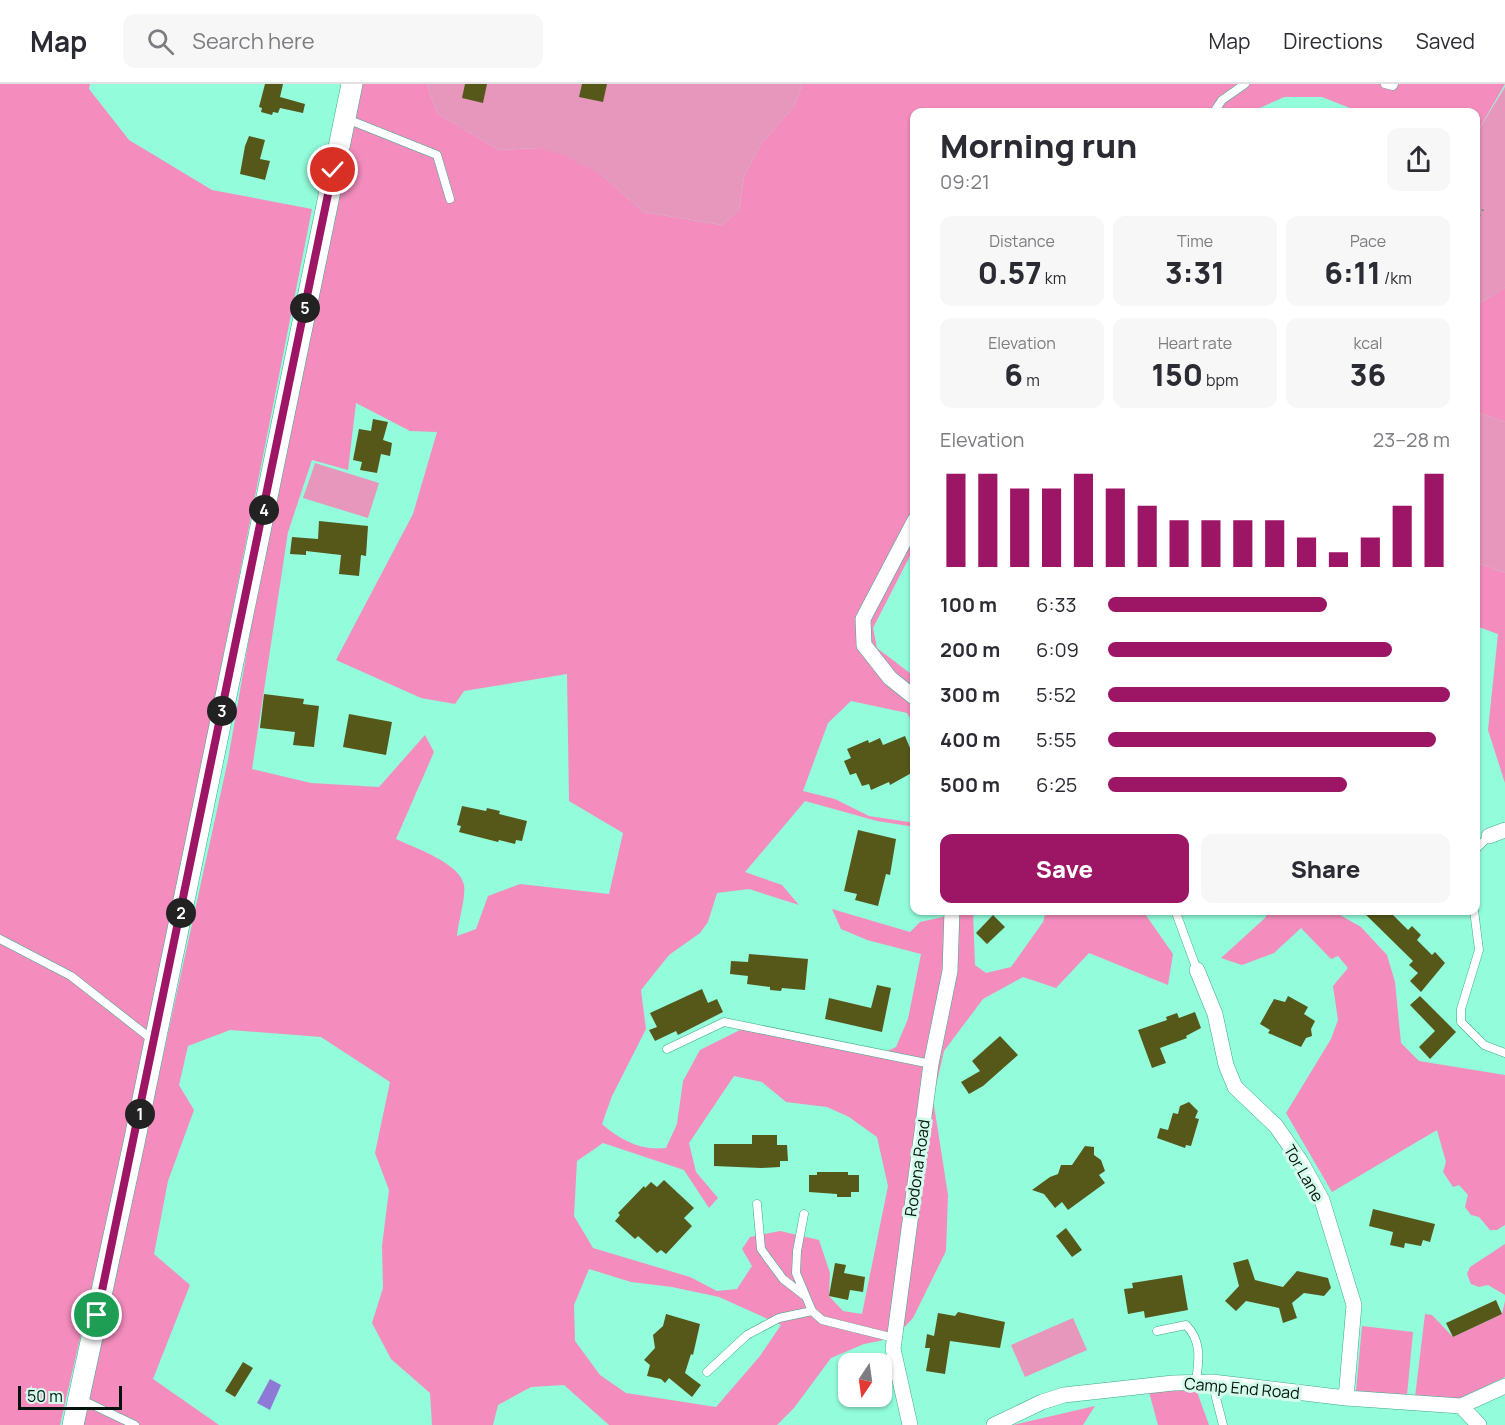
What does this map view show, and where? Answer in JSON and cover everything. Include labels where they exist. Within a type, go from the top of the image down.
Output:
[{"type":"main road","points":[[73,1425],[155,1042],[352,84]]},
{"type":"street","points":[[910,530],[863,619],[864,645],[890,678],[910,694]]},
{"type":"street","points":[[1489,836],[1505,831]]},
{"type":"street","name":"Rodona Road","points":[[910,1425],[893,1349],[931,1064],[950,971],[952,915]]},
{"type":"street","name":"Tor Lane","points":[[1197,970],[1215,1014],[1226,1065],[1235,1087],[1276,1126],[1301,1162],[1322,1200],[1354,1305],[1346,1398]]},
{"type":"street","name":"Camp End Road","points":[[994,1425],[1042,1402],[1064,1395],[1196,1382],[1346,1398],[1461,1407],[1505,1386]]},
{"type":"street","points":[[1461,1407],[1479,1425]]},
{"type":"lane","points":[[1217,108],[1222,100],[1245,84]]},
{"type":"lane","points":[[1385,84],[1393,86],[1394,84]]},
{"type":"lane","points":[[345,118],[437,154],[450,199]]},
{"type":"lane","points":[[1480,845],[1489,836]]},
{"type":"lane","points":[[1177,915],[1197,970]]},
{"type":"lane","points":[[1475,915],[1479,950],[1461,1009],[1461,1022],[1484,1045],[1505,1053]]},
{"type":"lane","points":[[0,939],[71,976],[155,1042]]},
{"type":"lane","points":[[667,1049],[724,1023],[931,1064]]},
{"type":"lane","points":[[757,1204],[761,1249],[783,1279],[806,1297]]},
{"type":"lane","points":[[804,1214],[797,1251],[796,1272],[812,1311],[822,1320],[894,1338]]},
{"type":"lane","points":[[707,1372],[747,1335],[779,1318],[812,1311]]},
{"type":"lane","points":[[1157,1331],[1186,1325],[1194,1333],[1198,1344],[1199,1359],[1196,1382]]},
{"type":"lane","points":[[1212,1383],[1223,1425]]},
{"type":"lane","points":[[79,1398],[135,1425]]},
{"type":"path","points":[[1480,214],[1485,206]]},
{"type":"shaded area","points":[[0,84],[90,84],[89,89],[129,140],[212,190],[312,209],[136,1096],[60,1425],[0,1425]]},
{"type":"shaded area","points":[[362,84],[427,84],[437,113],[499,150],[538,148],[564,155],[602,175],[644,212],[722,225],[739,210],[744,176],[761,144],[795,105],[802,84],[1505,84],[1480,127],[1480,108],[1350,108],[1322,97],[1284,97],[1260,108],[910,108],[910,556],[873,628],[877,648],[910,673],[910,718],[907,713],[851,701],[828,723],[803,791],[835,799],[869,816],[910,822],[910,826],[877,821],[805,801],[745,872],[782,885],[799,905],[749,889],[717,893],[708,922],[700,933],[669,955],[641,990],[646,1029],[612,1096],[602,1124],[631,1143],[648,1148],[666,1148],[677,1124],[683,1081],[700,1050],[740,1030],[777,1033],[879,1055],[896,1047],[908,1019],[921,954],[867,940],[841,929],[832,909],[910,932],[920,922],[952,915],[973,915],[975,965],[986,973],[1011,967],[1043,922],[1045,915],[1146,915],[1173,954],[1168,985],[1089,953],[1056,988],[1023,977],[983,999],[944,1051],[933,1099],[948,1195],[946,1251],[913,1318],[894,1338],[864,1344],[838,1353],[831,1358],[794,1408],[777,1425],[609,1425],[564,1385],[531,1387],[498,1405],[493,1425],[432,1425],[430,1393],[391,1359],[372,1323],[383,1288],[382,1246],[389,1190],[375,1153],[390,1082],[321,1037],[230,1030],[188,1046],[179,1085],[194,1110],[168,1181],[154,1254],[190,1285],[153,1379],[219,1425],[82,1425],[228,760],[268,529]],"holes":[[[356,403],[410,431],[437,432],[413,514],[336,660],[421,698],[455,704],[464,691],[567,674],[569,801],[623,833],[609,894],[520,884],[488,896],[476,929],[457,936],[464,890],[461,877],[436,857],[396,839],[434,752],[425,735],[379,787],[311,783],[252,769],[288,532],[312,460],[348,470]],[[734,1076],[762,1082],[786,1102],[827,1107],[849,1117],[877,1137],[888,1186],[862,1314],[843,1311],[829,1296],[830,1273],[819,1240],[780,1231],[750,1237],[742,1249],[752,1266],[737,1289],[717,1291],[690,1277],[593,1248],[574,1216],[577,1161],[603,1143],[684,1170],[709,1208],[718,1198],[696,1172],[689,1143]],[[589,1269],[631,1282],[672,1287],[719,1297],[781,1325],[760,1356],[716,1407],[626,1393],[600,1375],[575,1341],[574,1305]]]},
{"type":"shaded area","points":[[427,84],[802,84],[795,105],[761,144],[744,176],[739,210],[722,225],[644,212],[602,175],[538,148],[499,150],[437,113]]},
{"type":"shaded area","points":[[1505,87],[1505,287],[1480,303],[1480,128]]},
{"type":"shaded area","points":[[1505,287],[1505,422],[1480,413],[1480,303]]},
{"type":"shaded area","points":[[1480,413],[1505,422],[1505,573],[1480,564]]},
{"type":"shaded area","points":[[315,463],[379,483],[368,518],[303,498]]},
{"type":"shaded area","points":[[1480,564],[1505,573],[1505,783],[1488,730],[1498,634],[1480,627]]},
{"type":"shaded area","points":[[1267,915],[1340,915],[1361,927],[1387,955],[1395,982],[1401,1043],[1419,1061],[1505,1075],[1505,1225],[1497,1230],[1490,1230],[1479,1217],[1471,1215],[1465,1207],[1468,1195],[1459,1185],[1453,1187],[1443,1172],[1446,1162],[1437,1130],[1332,1192],[1286,1113],[1331,1039],[1338,1020],[1333,986],[1348,968],[1338,956],[1331,959],[1301,928],[1274,953],[1242,965],[1221,958]]},
{"type":"shaded area","points":[[1505,1244],[1505,1295],[1488,1285],[1479,1287],[1471,1284],[1467,1274],[1470,1267]]},
{"type":"shaded area","points":[[1505,1301],[1505,1377],[1456,1400],[1415,1397],[1425,1314],[1432,1315],[1453,1337],[1502,1314]]},
{"type":"shaded area","points":[[1073,1318],[1087,1350],[1025,1377],[1011,1345]]},
{"type":"shaded area","points":[[1362,1326],[1413,1332],[1407,1395],[1356,1391]]},
{"type":"shaded area","points":[[270,1379],[281,1385],[270,1410],[257,1403]]},
{"type":"shaded area","points":[[1196,1389],[1209,1425],[1158,1425],[1149,1392]]},
{"type":"shaded area","points":[[1095,1406],[1083,1425],[1013,1425]]},
{"type":"building","points":[[265,84],[283,84],[280,97],[305,104],[303,113],[280,108],[278,113],[273,112],[272,115],[261,112],[262,108],[259,107]]},
{"type":"building","points":[[465,84],[487,84],[483,103],[462,98]]},
{"type":"building","points":[[582,84],[607,84],[603,102],[579,97]]},
{"type":"building","points":[[249,136],[265,140],[260,159],[270,161],[265,180],[240,174]]},
{"type":"building","points":[[373,419],[388,422],[383,440],[392,443],[390,456],[381,454],[377,473],[360,470],[362,462],[353,460],[359,429],[371,431]]},
{"type":"building","points":[[319,521],[368,526],[366,556],[361,555],[359,576],[339,574],[341,555],[306,551],[306,555],[290,554],[292,537],[318,539]]},
{"type":"building","points":[[264,694],[304,699],[303,704],[319,706],[314,747],[293,745],[295,732],[260,728]]},
{"type":"building","points":[[349,714],[392,722],[386,755],[343,747]]},
{"type":"building","points":[[905,736],[910,748],[910,774],[890,785],[889,782],[871,790],[869,784],[862,786],[856,773],[850,775],[844,761],[851,758],[847,749],[868,740],[869,743],[880,738],[883,745]]},
{"type":"building","points":[[462,806],[486,811],[487,808],[500,811],[499,814],[527,821],[522,841],[516,840],[515,844],[499,840],[498,842],[459,832],[461,826],[457,825]]},
{"type":"building","points":[[858,830],[896,839],[890,875],[886,874],[878,906],[855,900],[857,894],[844,891]]},
{"type":"building","points":[[993,915],[1005,927],[987,944],[976,933]]},
{"type":"building","points":[[1366,915],[1393,915],[1408,930],[1412,926],[1421,935],[1417,940],[1432,955],[1435,952],[1445,963],[1421,992],[1410,981],[1418,973],[1409,965],[1413,961]]},
{"type":"building","points":[[749,954],[808,959],[805,990],[782,988],[781,991],[770,990],[770,987],[747,984],[748,976],[730,974],[731,961],[748,962]]},
{"type":"building","points":[[877,985],[891,988],[882,1032],[825,1019],[829,998],[871,1008]]},
{"type":"building","points":[[702,989],[708,1003],[717,999],[723,1012],[678,1035],[676,1031],[655,1041],[649,1030],[657,1027],[650,1013]]},
{"type":"building","points":[[1288,996],[1308,1007],[1304,1014],[1315,1021],[1311,1029],[1312,1036],[1306,1038],[1301,1047],[1268,1033],[1270,1030],[1260,1024],[1274,999],[1285,1002]]},
{"type":"building","points":[[1420,996],[1456,1032],[1430,1059],[1419,1047],[1435,1031],[1410,1005]]},
{"type":"building","points":[[1195,1012],[1201,1028],[1186,1036],[1187,1038],[1160,1048],[1166,1063],[1152,1068],[1138,1030],[1167,1020],[1166,1017],[1177,1013],[1179,1018]]},
{"type":"building","points":[[1000,1036],[1018,1055],[983,1086],[969,1094],[961,1082],[980,1071],[972,1061]]},
{"type":"building","points":[[1189,1102],[1198,1111],[1195,1118],[1199,1119],[1191,1146],[1186,1145],[1185,1148],[1157,1138],[1160,1128],[1168,1130],[1173,1113],[1178,1114],[1180,1106]]},
{"type":"building","points":[[752,1135],[777,1135],[777,1145],[787,1145],[788,1161],[780,1161],[780,1167],[714,1166],[714,1144],[752,1144]]},
{"type":"building","points":[[1085,1146],[1094,1147],[1094,1155],[1101,1160],[1105,1171],[1099,1175],[1105,1183],[1068,1210],[1062,1202],[1055,1208],[1044,1194],[1032,1190],[1058,1174],[1061,1165],[1072,1165]]},
{"type":"building","points":[[817,1172],[848,1172],[848,1175],[859,1175],[859,1192],[851,1192],[851,1197],[837,1197],[837,1194],[809,1192],[809,1175],[817,1175]]},
{"type":"building","points":[[664,1180],[694,1208],[684,1218],[692,1226],[666,1254],[661,1250],[657,1253],[638,1236],[635,1239],[615,1221],[620,1215],[618,1213],[644,1186],[645,1188],[651,1182],[657,1187]]},
{"type":"building","points":[[1373,1209],[1435,1224],[1430,1242],[1423,1240],[1421,1246],[1405,1243],[1404,1248],[1390,1245],[1393,1232],[1369,1226]]},
{"type":"building","points":[[1066,1228],[1082,1250],[1072,1257],[1056,1236]]},
{"type":"building","points":[[1248,1259],[1255,1280],[1283,1287],[1297,1271],[1328,1278],[1331,1288],[1324,1296],[1304,1293],[1292,1303],[1297,1318],[1283,1323],[1279,1308],[1246,1301],[1236,1311],[1225,1301],[1239,1286],[1233,1263]]},
{"type":"building","points":[[835,1263],[846,1265],[844,1273],[865,1277],[863,1292],[850,1290],[848,1300],[829,1296]]},
{"type":"building","points":[[1182,1275],[1188,1310],[1145,1318],[1144,1311],[1128,1314],[1124,1289],[1133,1288],[1132,1283]]},
{"type":"building","points":[[1496,1300],[1502,1314],[1453,1337],[1446,1323]]},
{"type":"building","points":[[958,1312],[1005,1322],[1000,1348],[950,1341],[945,1374],[926,1371],[930,1348],[925,1348],[927,1334],[934,1336],[938,1313],[955,1316]]},
{"type":"building","points":[[666,1314],[700,1324],[693,1355],[691,1354],[685,1373],[701,1385],[692,1397],[669,1378],[665,1383],[661,1379],[647,1376],[650,1365],[644,1360],[655,1348],[653,1335],[663,1326]]},
{"type":"building","points":[[243,1362],[253,1368],[235,1397],[225,1391]]},
{"type":"route","points":[[97,1315],[333,170]]}]
